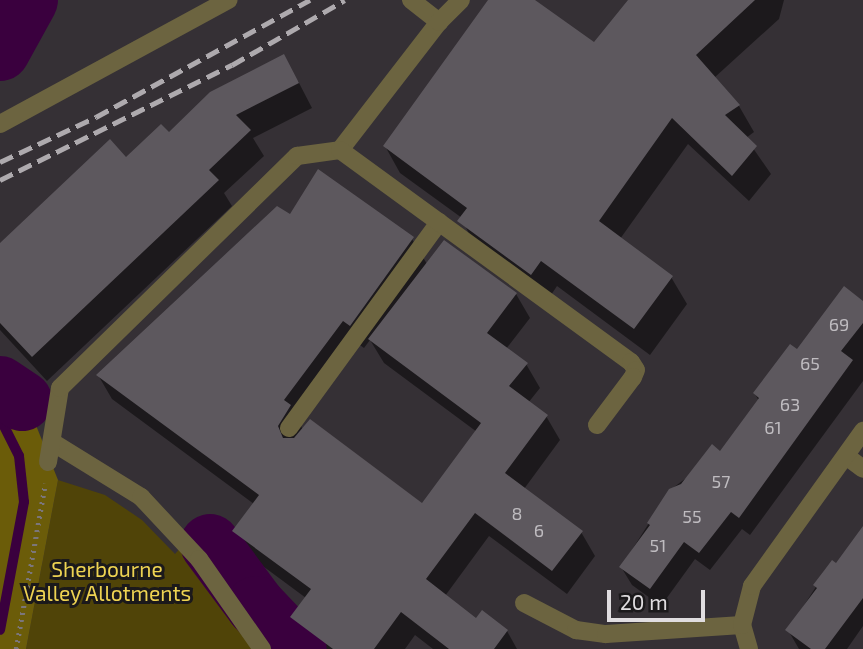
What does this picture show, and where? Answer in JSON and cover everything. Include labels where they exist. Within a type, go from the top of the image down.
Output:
[{"type":"street","points":[[0,124],[228,0]]},
{"type":"street","points":[[411,0],[439,22]]},
{"type":"street","points":[[340,150],[439,22],[461,0]]},
{"type":"street","points":[[48,462],[60,388],[297,156],[340,150],[631,362],[636,370],[633,377],[597,425]]},
{"type":"street","points":[[289,428],[439,222]]},
{"type":"street","points":[[749,649],[742,625],[752,586],[863,431]]},
{"type":"street","points":[[52,442],[141,497],[199,559],[262,649]]},
{"type":"street","points":[[846,456],[863,469]]},
{"type":"street","points":[[524,603],[576,630],[619,641],[742,625]]},
{"type":"path","points":[[16,649],[48,462]]},
{"type":"green space","name":"Sherbourne Valley Allotments","points":[[58,480],[105,495],[142,520],[175,554],[191,536],[288,649],[26,649]]},
{"type":"shaded area","points":[[0,376],[23,393],[58,480],[26,649],[0,649]]},
{"type":"building","points":[[488,0],[535,0],[594,42],[628,0],[755,0],[696,55],[740,105],[725,115],[757,146],[732,176],[672,118],[599,221],[673,276],[634,329],[541,261],[531,275],[457,221],[467,208],[383,146]]},
{"type":"building","points":[[284,54],[299,83],[236,115],[251,130],[209,170],[219,180],[32,357],[0,323],[0,243],[110,139],[126,157],[161,124],[169,132],[210,92]]},
{"type":"building","points":[[318,169],[414,237],[350,326],[343,321],[284,400],[291,405],[278,426],[283,438],[294,438],[310,419],[422,503],[481,423],[368,339],[444,240],[517,293],[487,333],[528,363],[509,386],[548,415],[505,473],[583,531],[552,571],[475,513],[426,579],[476,618],[482,610],[508,630],[494,649],[449,649],[401,612],[374,649],[333,649],[290,617],[311,589],[232,531],[259,495],[96,375],[277,206],[290,214]]},
{"type":"building","points":[[844,286],[863,301],[863,323],[841,351],[853,360],[739,518],[731,512],[699,553],[684,542],[650,589],[619,567],[650,525],[647,523],[669,489],[681,484],[712,444],[720,451],[759,398],[753,393],[790,344],[797,349]]},
{"type":"building","points":[[863,526],[863,598],[825,649],[811,649],[785,630],[817,588],[813,585],[832,560],[836,563]]},
{"type":"waterway","points":[[0,51],[28,0]]},
{"type":"waterway","points":[[0,386],[22,401]]},
{"type":"waterway","points":[[0,418],[19,456],[24,502],[0,630]]},
{"type":"waterway","points":[[210,544],[256,606],[297,649]]},
{"type":"railway","points":[[0,162],[96,117],[310,0]]},
{"type":"railway","points":[[0,180],[232,65],[345,0]]}]
